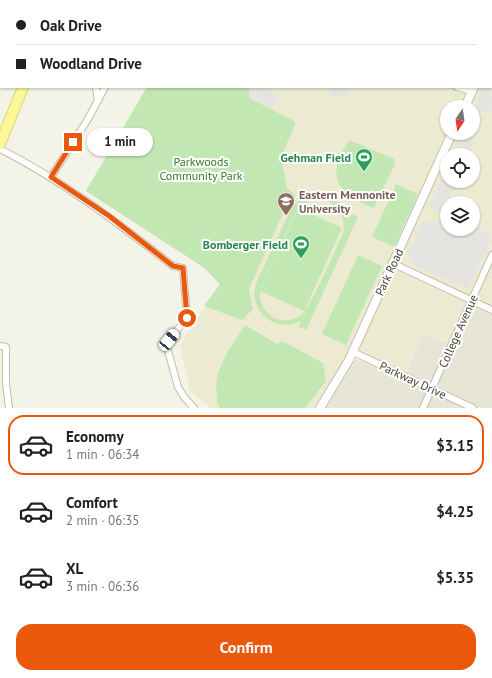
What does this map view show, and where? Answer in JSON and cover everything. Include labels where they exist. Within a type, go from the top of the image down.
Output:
[{"type":"main road","points":[[0,144],[24,88]]},
{"type":"street","points":[[96,88],[98,100]]},
{"type":"street","points":[[51,177],[104,88]]},
{"type":"street","points":[[468,100],[473,89]]},
{"type":"street","name":"Park Road","points":[[320,408],[336,384],[353,352],[449,140]]},
{"type":"street","points":[[0,149],[51,177],[115,220],[173,266],[183,268],[187,318],[169,341],[168,347],[178,387],[184,398],[194,408]]},
{"type":"street","name":"College Avenue","points":[[423,408],[492,255]]},
{"type":"street","points":[[394,264],[492,310]]},
{"type":"street","points":[[0,346],[6,347],[6,383],[9,408]]},
{"type":"street","name":"Parkway Drive","points":[[353,352],[473,408]]},
{"type":"shaded area","name":"Eastern Mennonite University","points":[[146,88],[492,88],[492,306],[470,296],[449,343],[424,333],[405,373],[351,348],[338,373],[316,408],[210,408],[190,391],[180,345],[220,284],[203,267],[86,191]]},
{"type":"shaded area","points":[[249,88],[265,88],[279,95],[272,109],[249,98]]},
{"type":"shaded area","points":[[331,88],[352,88],[348,98],[328,95]]},
{"type":"shaded area","points":[[483,88],[491,88],[492,112],[483,111],[480,112],[480,100],[478,100]]},
{"type":"shaded area","points":[[460,140],[475,140],[472,148],[456,148]]},
{"type":"shaded area","points":[[440,184],[440,188],[454,188],[450,196],[440,196],[440,213],[429,207]]},
{"type":"shaded area","points":[[440,220],[440,236],[480,236],[480,229],[491,234],[489,239],[491,240],[468,289],[410,263],[412,259],[407,256],[423,221],[427,223]]},
{"type":"shaded area","points":[[474,305],[492,313],[492,408],[326,408],[356,359],[403,379],[424,333],[455,346]]},
{"type":"green space","name":"Parkwoods Community Park","points":[[146,88],[249,88],[249,98],[296,122],[281,157],[287,188],[296,196],[286,207],[249,289],[253,309],[242,320],[204,306],[220,284],[203,267],[86,191]]},
{"type":"green space","name":"Gehman Field","points":[[349,140],[394,159],[395,164],[374,208],[360,202],[346,193],[338,182],[336,174],[338,163],[340,156]]},
{"type":"green space","points":[[396,184],[418,194],[394,247],[372,237]]},
{"type":"green space","name":"Bomberger Field","points":[[310,194],[329,196],[343,207],[349,219],[352,214],[358,217],[306,330],[299,327],[301,321],[291,324],[272,322],[259,310],[255,301],[257,281],[291,209],[299,200]],"holes":[[[314,199],[321,199],[333,204],[341,213],[344,226],[343,233],[324,276],[305,310],[301,315],[295,319],[280,320],[270,315],[264,309],[260,298],[260,291],[304,311],[342,228],[299,208]],[[298,210],[260,289],[295,214]]]},
{"type":"green space","points":[[358,255],[382,266],[346,345],[322,334]]},
{"type":"green space","points":[[245,325],[277,344],[282,341],[323,363],[326,381],[305,408],[221,408],[219,406],[217,401],[216,386],[220,367]]},
{"type":"place","name":"Gehman Field","points":[[364,172]]},
{"type":"place","name":"Eastern Mennonite University","points":[[286,216]]},
{"type":"place","name":"Bomberger Field","points":[[301,259]]},
{"type":"route","points":[[73,142],[51,177],[109,216],[173,266],[181,269],[183,268],[187,318]]}]
